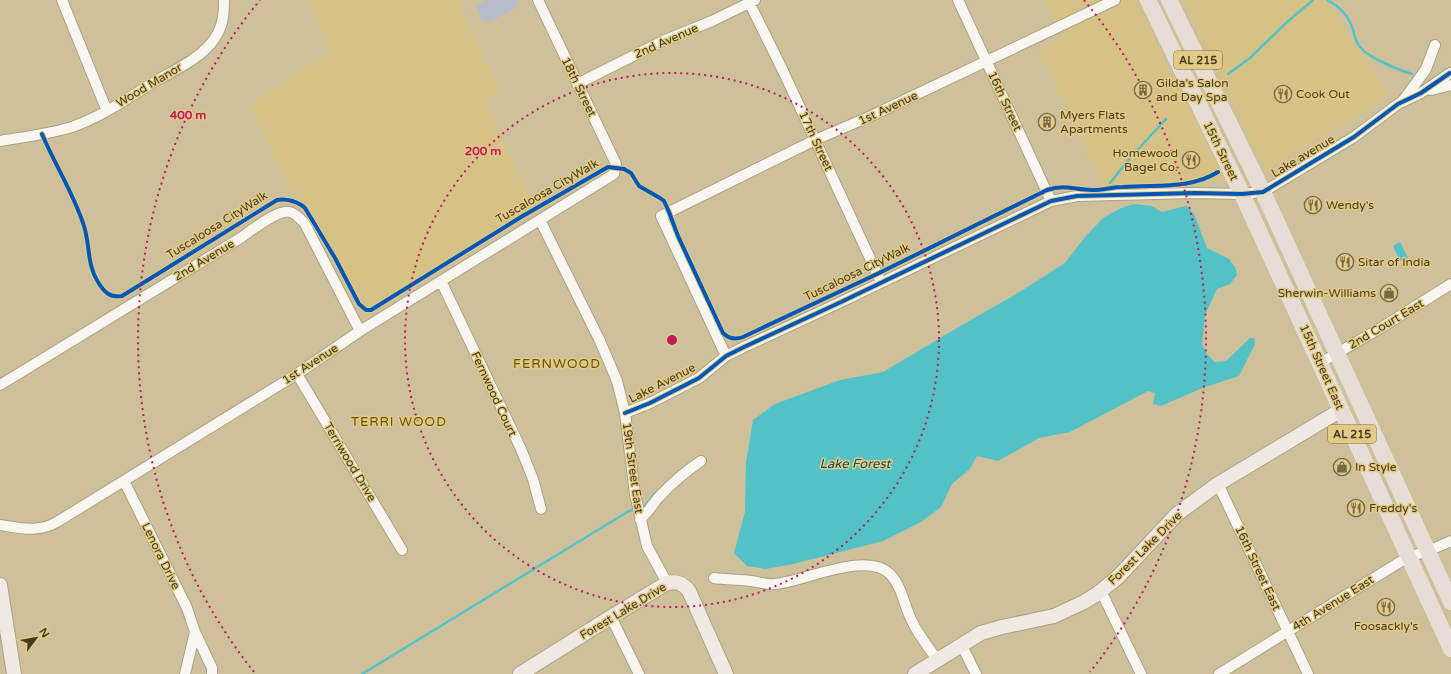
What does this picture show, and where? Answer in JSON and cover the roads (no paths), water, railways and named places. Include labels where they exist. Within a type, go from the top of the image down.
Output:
[{"type":"main road","name":"15th Street","points":[[1148,0],[1242,194]]},
{"type":"main road","name":"15th Street","points":[[1169,0],[1263,192]]},
{"type":"main road","name":"15th Street East","points":[[1263,192],[1451,602]]},
{"type":"main road","name":"15th Street East","points":[[1242,194],[1451,649]]},
{"type":"main road","points":[[1341,410],[1358,400]]},
{"type":"street","name":"Wood Manor","points":[[62,0],[107,111],[191,60],[208,47],[220,30],[223,20],[224,0]]},
{"type":"street","name":"18th Street","points":[[538,0],[616,164],[614,174]]},
{"type":"street","name":"16th Street","points":[[958,0],[1052,201]]},
{"type":"street","name":"1st Avenue","points":[[726,356],[661,216],[816,140],[871,116],[1115,0]]},
{"type":"street","name":"2nd Avenue","points":[[577,84],[663,41],[751,1]]},
{"type":"street","name":"17th Street","points":[[751,1],[881,282]]},
{"type":"street","points":[[1398,104],[1411,90],[1426,69],[1435,45]]},
{"type":"street","points":[[1398,104],[1421,93],[1450,73]]},
{"type":"street","points":[[1421,93],[1451,85]]},
{"type":"street","name":"Lake avenue","points":[[1263,192],[1354,137],[1398,104]]},
{"type":"street","points":[[0,141],[54,132],[72,127],[107,111]]},
{"type":"street","name":"1st Avenue","points":[[0,525],[26,529],[38,529],[49,526],[297,374],[360,331],[614,174]]},
{"type":"street","name":"Lake Avenue","points":[[625,413],[650,403],[699,378],[726,356],[1052,201],[1077,196],[1194,193],[1242,194],[1263,192]]},
{"type":"street","name":"2nd Avenue","points":[[0,385],[278,214],[284,212],[291,212],[298,216],[305,224],[360,331]]},
{"type":"street","name":"19th Street East","points":[[540,220],[613,371],[625,413],[640,519],[647,546],[667,584]]},
{"type":"street","name":"Fernwood Court","points":[[442,281],[521,449],[533,479],[542,508]]},
{"type":"street","name":"2nd Court East","points":[[1320,363],[1380,329],[1451,284]]},
{"type":"street","name":"Terriwood Drive","points":[[297,374],[402,550]]},
{"type":"street","name":"Forest Lake Drive","points":[[914,674],[981,633],[1054,616],[1084,602],[1101,591],[1118,577],[1177,514],[1218,484],[1341,410]]},
{"type":"street","points":[[640,519],[648,513],[659,497],[701,461]]},
{"type":"street","name":"Lenora Drive","points":[[124,481],[186,608],[195,632],[212,668],[212,674]]},
{"type":"street","name":"16th Street East","points":[[1218,484],[1308,674]]},
{"type":"street","name":"4th Avenue East","points":[[1219,674],[1408,557],[1428,551],[1451,541]]},
{"type":"street","points":[[714,578],[777,584],[838,568],[870,565],[880,568],[890,574],[895,582],[912,622],[937,660]]},
{"type":"street","name":"Forest Lake Drive","points":[[520,674],[611,617],[667,584],[674,582],[681,583],[688,589],[726,674]]},
{"type":"street","points":[[0,585],[14,674]]},
{"type":"street","points":[[1101,591],[1141,674]]},
{"type":"street","points":[[611,617],[639,674]]},
{"type":"street","points":[[185,674],[195,632]]},
{"type":"street","points":[[962,644],[976,674]]},
{"type":"water","name":"Lake Forest","points":[[1134,204],[1152,206],[1162,212],[1186,206],[1194,214],[1207,248],[1229,259],[1235,267],[1237,275],[1230,284],[1217,289],[1205,315],[1202,344],[1207,354],[1215,362],[1226,361],[1250,338],[1254,338],[1255,344],[1239,376],[1205,387],[1161,406],[1153,404],[1155,393],[1148,391],[1070,432],[1039,438],[998,461],[977,456],[970,469],[952,484],[941,507],[921,522],[883,541],[789,565],[765,569],[747,566],[734,553],[745,512],[746,463],[753,420],[775,404],[840,380],[883,372],[1018,293],[1065,263],[1085,237],[1103,218],[1121,208]]},
{"type":"water","points":[[1400,242],[1408,258],[1400,261],[1393,246]]},
{"type":"waterway","points":[[1228,74],[1250,58],[1287,22],[1313,0]]},
{"type":"waterway","points":[[1327,0],[1338,7],[1347,16],[1356,41],[1364,51],[1384,63],[1412,74]]},
{"type":"waterway","points":[[1110,183],[1130,158],[1166,119]]},
{"type":"waterway","points":[[640,507],[645,506],[654,494]]},
{"type":"waterway","points":[[362,674],[629,511],[636,509]]},
{"type":"place","name":"Gilda's Salon and Day Spa","points":[[1143,90]]},
{"type":"place","name":"Cook Out","points":[[1283,94]]},
{"type":"place","name":"Myers Flats Apartments","points":[[1047,122]]},
{"type":"place","name":"Homewood Bagel Co.","points":[[1191,160]]},
{"type":"place","name":"Wendy's","points":[[1313,205]]},
{"type":"place","name":"Sitar of India","points":[[1345,262]]},
{"type":"place","name":"Sherwin-Williams","points":[[1389,293]]},
{"type":"place","name":"In Style","points":[[1342,467]]},
{"type":"place","name":"Freddy's","points":[[1356,508]]},
{"type":"place","name":"Foosackly's","points":[[1386,607]]},
{"type":"district","name":"FERNWOOD","points":[[557,363]]},
{"type":"district","name":"TERRI WOOD","points":[[399,421]]}]
